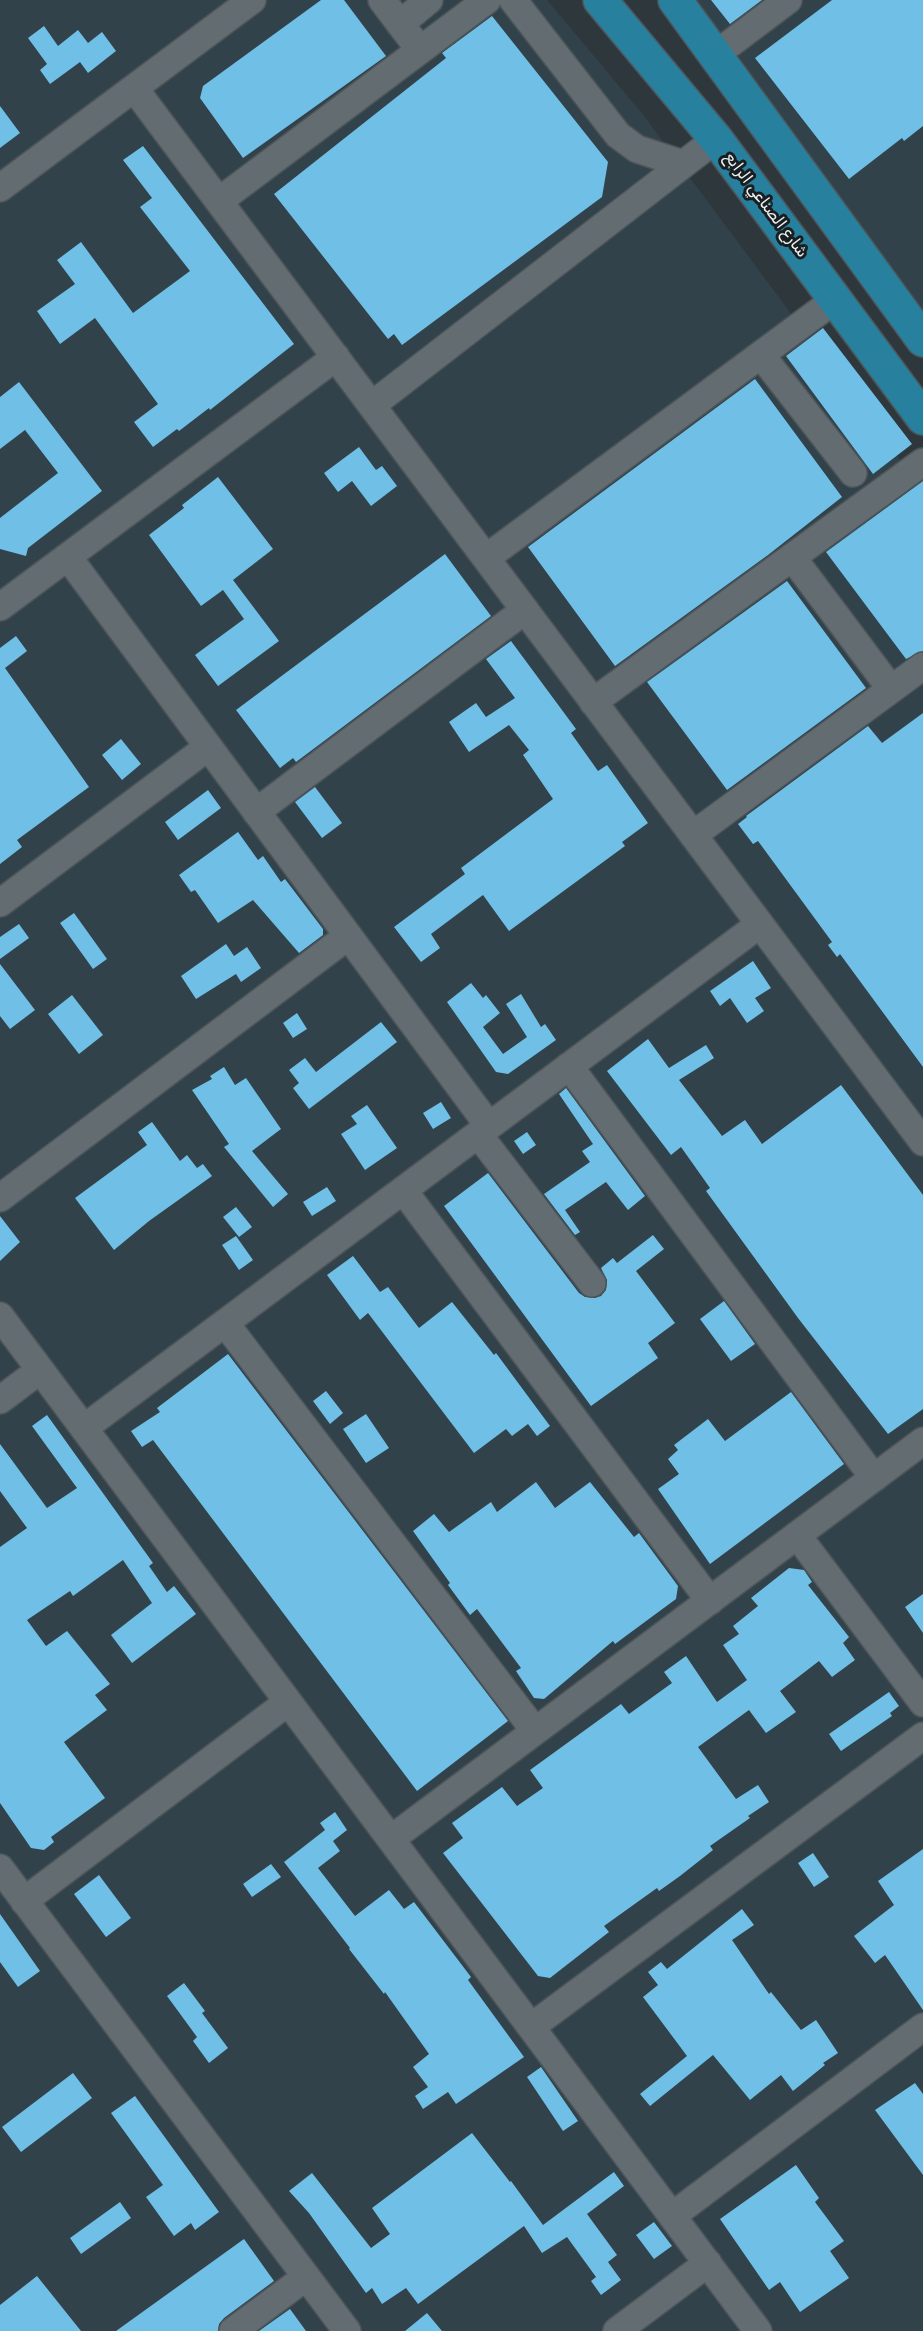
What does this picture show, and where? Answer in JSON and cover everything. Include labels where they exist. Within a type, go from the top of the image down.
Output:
[{"type":"main road","name":"شارع الصناعي الرابع","points":[[600,0],[716,139],[837,299],[923,418]]},
{"type":"main road","points":[[675,0],[923,340]]},
{"type":"street","points":[[0,188],[252,0]]},
{"type":"street","points":[[381,0],[420,50]]},
{"type":"street","points":[[399,24],[429,0]]},
{"type":"street","points":[[219,201],[487,0]]},
{"type":"street","points":[[513,0],[618,135],[637,149],[683,164]]},
{"type":"street","points":[[715,54],[788,0]]},
{"type":"street","points":[[134,88],[923,1142]]},
{"type":"street","points":[[372,405],[716,139]]},
{"type":"street","points":[[486,558],[837,299]]},
{"type":"street","points":[[761,355],[853,473]]},
{"type":"street","points":[[0,608],[336,357]]},
{"type":"street","points":[[593,702],[923,462]]},
{"type":"street","points":[[68,557],[348,936],[592,1283]]},
{"type":"street","points":[[792,557],[893,698]]},
{"type":"street","points":[[256,812],[525,610]]},
{"type":"street","points":[[893,698],[923,666]]},
{"type":"street","points":[[693,835],[893,698],[923,685]]},
{"type":"street","points":[[0,903],[208,747]]},
{"type":"street","points":[[84,1428],[760,924]]},
{"type":"street","points":[[0,1198],[348,936]]},
{"type":"street","points":[[569,1066],[874,1478]]},
{"type":"street","points":[[403,1191],[710,1600]]},
{"type":"street","points":[[0,1316],[758,2331]]},
{"type":"street","points":[[225,1323],[535,1731]]},
{"type":"street","points":[[0,1400],[40,1370]]},
{"type":"street","points":[[391,1839],[923,1441]]},
{"type":"street","points":[[797,1535],[923,1703]]},
{"type":"street","points":[[24,1901],[288,1702]]},
{"type":"street","points":[[531,2027],[923,1736]]},
{"type":"street","points":[[0,1868],[347,2331]]},
{"type":"street","points":[[672,2216],[923,2027]]},
{"type":"street","points":[[616,2331],[708,2263]]},
{"type":"street","points":[[233,2331],[306,2277]]},
{"type":"shaded area","points":[[0,0],[547,0],[644,116],[923,491],[923,2331],[0,2331]]},
{"type":"shaded area","points":[[665,0],[923,0],[923,343]]},
{"type":"building","points":[[321,0],[344,0],[386,56],[243,158],[200,98],[203,86]]},
{"type":"building","points":[[711,0],[762,0],[730,24]]},
{"type":"building","points":[[832,0],[923,0],[923,126],[904,141],[902,138],[849,179],[755,58]]},
{"type":"building","points":[[492,16],[608,162],[602,197],[402,345],[394,334],[388,339],[274,194],[446,58],[442,53]]},
{"type":"building","points":[[44,26],[58,46],[78,30],[88,43],[102,32],[116,51],[88,73],[80,62],[50,84],[40,70],[47,64],[28,38]]},
{"type":"building","points":[[0,106],[20,133],[0,148]]},
{"type":"building","points":[[143,146],[294,344],[210,410],[209,408],[153,447],[134,422],[158,404],[95,318],[60,344],[37,311],[75,284],[57,260],[81,242],[133,313],[190,271],[140,207],[152,198],[123,160]]},
{"type":"building","points":[[823,328],[912,444],[873,474],[786,356]]},
{"type":"building","points":[[755,379],[842,497],[768,555],[615,666],[528,547]]},
{"type":"building","points":[[19,382],[102,491],[28,548],[26,556],[0,549],[0,518],[58,473],[25,430],[0,449],[0,397]]},
{"type":"building","points":[[359,447],[376,470],[382,466],[397,486],[371,506],[352,481],[338,492],[324,473]]},
{"type":"building","points":[[218,477],[273,549],[233,580],[279,641],[218,686],[195,655],[244,619],[223,590],[201,606],[149,535],[184,508],[182,505]]},
{"type":"building","points":[[923,481],[923,651],[906,659],[826,552]]},
{"type":"building","points":[[445,554],[491,616],[296,762],[293,758],[280,768],[236,710]]},
{"type":"building","points":[[787,581],[866,688],[727,790],[647,682]]},
{"type":"building","points":[[16,636],[27,651],[5,668],[89,787],[17,840],[22,847],[0,864],[0,648]]},
{"type":"building","points":[[511,641],[576,729],[571,733],[598,771],[607,765],[648,823],[622,842],[625,846],[509,931],[483,895],[431,934],[440,948],[421,962],[394,927],[465,874],[461,868],[553,799],[523,755],[529,750],[509,725],[469,752],[449,722],[476,703],[486,717],[515,698],[486,659]]},
{"type":"building","points":[[923,713],[923,1067],[840,954],[837,957],[828,945],[832,942],[758,841],[753,844],[738,824],[868,726],[882,743]]},
{"type":"building","points":[[121,739],[141,764],[122,780],[102,755]]},
{"type":"building","points":[[315,787],[342,823],[322,838],[295,802]]},
{"type":"building","points":[[208,790],[221,808],[178,840],[165,822]]},
{"type":"building","points":[[238,832],[258,860],[263,856],[281,882],[285,879],[323,929],[323,935],[299,953],[253,900],[218,923],[195,890],[191,892],[179,875]]},
{"type":"building","points":[[74,913],[107,959],[93,969],[60,923]]},
{"type":"building","points":[[19,924],[29,938],[0,959],[0,937]]},
{"type":"building","points":[[226,944],[234,956],[247,947],[261,968],[241,982],[236,974],[196,999],[181,976]]},
{"type":"building","points":[[753,961],[771,988],[755,998],[764,1011],[747,1023],[730,998],[720,1006],[710,991]]},
{"type":"building","points":[[0,964],[35,1010],[10,1029],[0,1016]]},
{"type":"building","points":[[471,983],[483,998],[486,995],[500,1013],[483,1027],[503,1054],[527,1037],[506,1004],[521,994],[541,1027],[545,1024],[556,1040],[508,1074],[496,1072],[447,1002]]},
{"type":"building","points":[[72,995],[103,1035],[79,1054],[48,1014]]},
{"type":"building","points":[[297,1013],[307,1029],[293,1038],[283,1023]]},
{"type":"building","points":[[381,1022],[397,1042],[309,1109],[293,1088],[299,1083],[289,1070],[305,1058],[316,1072]]},
{"type":"building","points":[[648,1039],[669,1068],[706,1045],[714,1058],[679,1080],[722,1136],[745,1120],[762,1144],[841,1085],[923,1195],[923,1409],[888,1434],[798,1318],[706,1191],[710,1188],[681,1147],[671,1155],[607,1071]]},
{"type":"building","points":[[224,1067],[235,1085],[246,1078],[281,1129],[252,1151],[288,1194],[273,1207],[224,1147],[229,1144],[192,1090],[212,1079],[210,1076]]},
{"type":"building","points":[[566,1088],[645,1196],[628,1210],[606,1182],[565,1210],[580,1232],[575,1235],[544,1194],[590,1162],[582,1151],[593,1144],[559,1094]]},
{"type":"building","points":[[441,1102],[451,1118],[433,1129],[423,1113]]},
{"type":"building","points":[[367,1105],[397,1148],[365,1170],[341,1134],[357,1124],[351,1116]]},
{"type":"building","points":[[152,1122],[180,1161],[187,1155],[197,1168],[203,1164],[212,1176],[149,1221],[114,1250],[75,1198],[147,1145],[138,1132]]},
{"type":"building","points":[[527,1132],[536,1145],[523,1154],[514,1141]]},
{"type":"building","points":[[488,1173],[579,1293],[585,1297],[601,1296],[606,1290],[607,1280],[601,1268],[613,1258],[617,1263],[653,1235],[664,1249],[636,1271],[675,1323],[648,1343],[658,1358],[591,1406],[444,1206]]},
{"type":"building","points":[[327,1187],[336,1201],[312,1216],[303,1202]]},
{"type":"building","points":[[236,1207],[252,1227],[239,1237],[223,1217]]},
{"type":"building","points":[[0,1216],[20,1242],[0,1261]]},
{"type":"building","points":[[236,1236],[253,1260],[239,1270],[222,1245]]},
{"type":"building","points":[[353,1256],[380,1292],[388,1287],[419,1328],[452,1302],[494,1355],[496,1353],[550,1426],[537,1436],[528,1424],[512,1436],[506,1429],[474,1453],[368,1313],[360,1320],[327,1275]]},
{"type":"building","points":[[724,1301],[755,1344],[731,1361],[700,1319]]},
{"type":"building","points":[[228,1354],[508,1721],[417,1791],[153,1440],[142,1447],[131,1431],[160,1412],[157,1408]]},
{"type":"building","points":[[326,1391],[343,1413],[330,1424],[313,1401]]},
{"type":"building","points":[[791,1392],[844,1464],[710,1564],[658,1489],[679,1474],[668,1459],[678,1450],[674,1445],[708,1419],[725,1441]]},
{"type":"building","points":[[366,1414],[389,1448],[366,1463],[343,1429]]},
{"type":"building","points":[[47,1415],[153,1563],[149,1566],[167,1592],[174,1586],[196,1614],[132,1663],[111,1635],[152,1603],[123,1560],[73,1596],[70,1591],[27,1620],[46,1646],[67,1631],[110,1684],[95,1695],[107,1710],[64,1742],[105,1798],[51,1837],[54,1842],[44,1850],[31,1848],[0,1803],[0,1547],[27,1528],[0,1491],[0,1444],[47,1508],[77,1488],[32,1426]]},
{"type":"building","points":[[536,1482],[555,1508],[590,1482],[634,1537],[639,1533],[678,1586],[676,1599],[615,1644],[613,1641],[544,1699],[534,1698],[516,1671],[521,1668],[477,1609],[470,1615],[413,1531],[434,1514],[449,1532],[491,1502],[497,1512]]},
{"type":"building","points":[[789,1568],[804,1570],[812,1582],[808,1585],[849,1637],[843,1643],[855,1660],[832,1677],[819,1661],[780,1691],[796,1712],[766,1733],[749,1710],[698,1747],[736,1799],[758,1785],[769,1802],[710,1846],[713,1850],[680,1876],[659,1891],[657,1888],[604,1926],[609,1932],[550,1978],[538,1976],[443,1853],[463,1838],[452,1823],[502,1787],[517,1806],[543,1788],[530,1770],[621,1704],[629,1714],[672,1683],[664,1672],[686,1656],[717,1702],[747,1680],[723,1645],[739,1634],[733,1626],[758,1606],[751,1598]]},
{"type":"building","points":[[923,1594],[923,1633],[905,1607]]},
{"type":"building","points":[[889,1692],[899,1706],[890,1713],[892,1716],[841,1751],[829,1734]]},
{"type":"building","points":[[335,1812],[347,1830],[333,1841],[340,1851],[318,1868],[355,1916],[389,1890],[404,1909],[414,1902],[471,1977],[468,1980],[524,2057],[456,2104],[448,2092],[423,2109],[415,2096],[428,2087],[413,2067],[429,2054],[385,1992],[384,1994],[284,1862],[325,1830],[320,1823]]},
{"type":"building","points":[[923,1849],[923,2010],[885,1955],[875,1963],[854,1936],[894,1905],[878,1881]]},
{"type":"building","points":[[813,1853],[829,1877],[814,1887],[798,1863]]},
{"type":"building","points":[[271,1864],[281,1877],[252,1897],[243,1884]]},
{"type":"building","points":[[99,1875],[131,1918],[106,1937],[74,1894]]},
{"type":"building","points":[[742,1909],[754,1925],[732,1940],[769,1994],[771,1992],[801,2030],[816,2020],[838,2053],[823,2063],[825,2065],[793,2091],[781,2075],[750,2100],[713,2055],[650,2106],[640,2094],[687,2056],[643,1997],[658,1985],[648,1972],[661,1962],[667,1969]]},
{"type":"building","points":[[0,1914],[40,1971],[18,1987],[0,1962]]},
{"type":"building","points":[[184,1983],[205,2011],[202,2013],[228,2048],[209,2063],[193,2041],[197,2037],[167,1996]]},
{"type":"building","points":[[541,2067],[578,2121],[563,2131],[527,2077]]},
{"type":"building","points":[[73,2073],[92,2098],[21,2152],[2,2127]]},
{"type":"building","points":[[915,2083],[923,2094],[923,2175],[875,2110]]},
{"type":"building","points":[[135,2096],[219,2212],[195,2230],[191,2223],[174,2236],[146,2197],[163,2185],[111,2113]]},
{"type":"building","points":[[472,2133],[543,2225],[614,2172],[624,2186],[587,2214],[617,2255],[608,2262],[621,2280],[601,2295],[591,2281],[596,2277],[567,2237],[542,2253],[524,2226],[418,2304],[406,2288],[382,2304],[372,2288],[366,2293],[309,2213],[289,2191],[312,2173],[371,2248],[390,2234],[372,2208]]},
{"type":"building","points":[[796,2165],[819,2198],[815,2202],[844,2241],[830,2251],[849,2278],[800,2312],[780,2282],[769,2290],[720,2219]]},
{"type":"building","points":[[120,2202],[131,2218],[81,2254],[70,2238]]},
{"type":"building","points":[[654,2222],[672,2246],[654,2259],[636,2235]]},
{"type":"building","points":[[244,2239],[274,2281],[224,2318],[219,2324],[218,2331],[116,2331]]},
{"type":"building","points":[[37,2276],[81,2331],[0,2331],[0,2305]]},
{"type":"building","points":[[290,2309],[306,2331],[259,2331]]},
{"type":"building","points":[[427,2313],[442,2331],[405,2331]]}]
